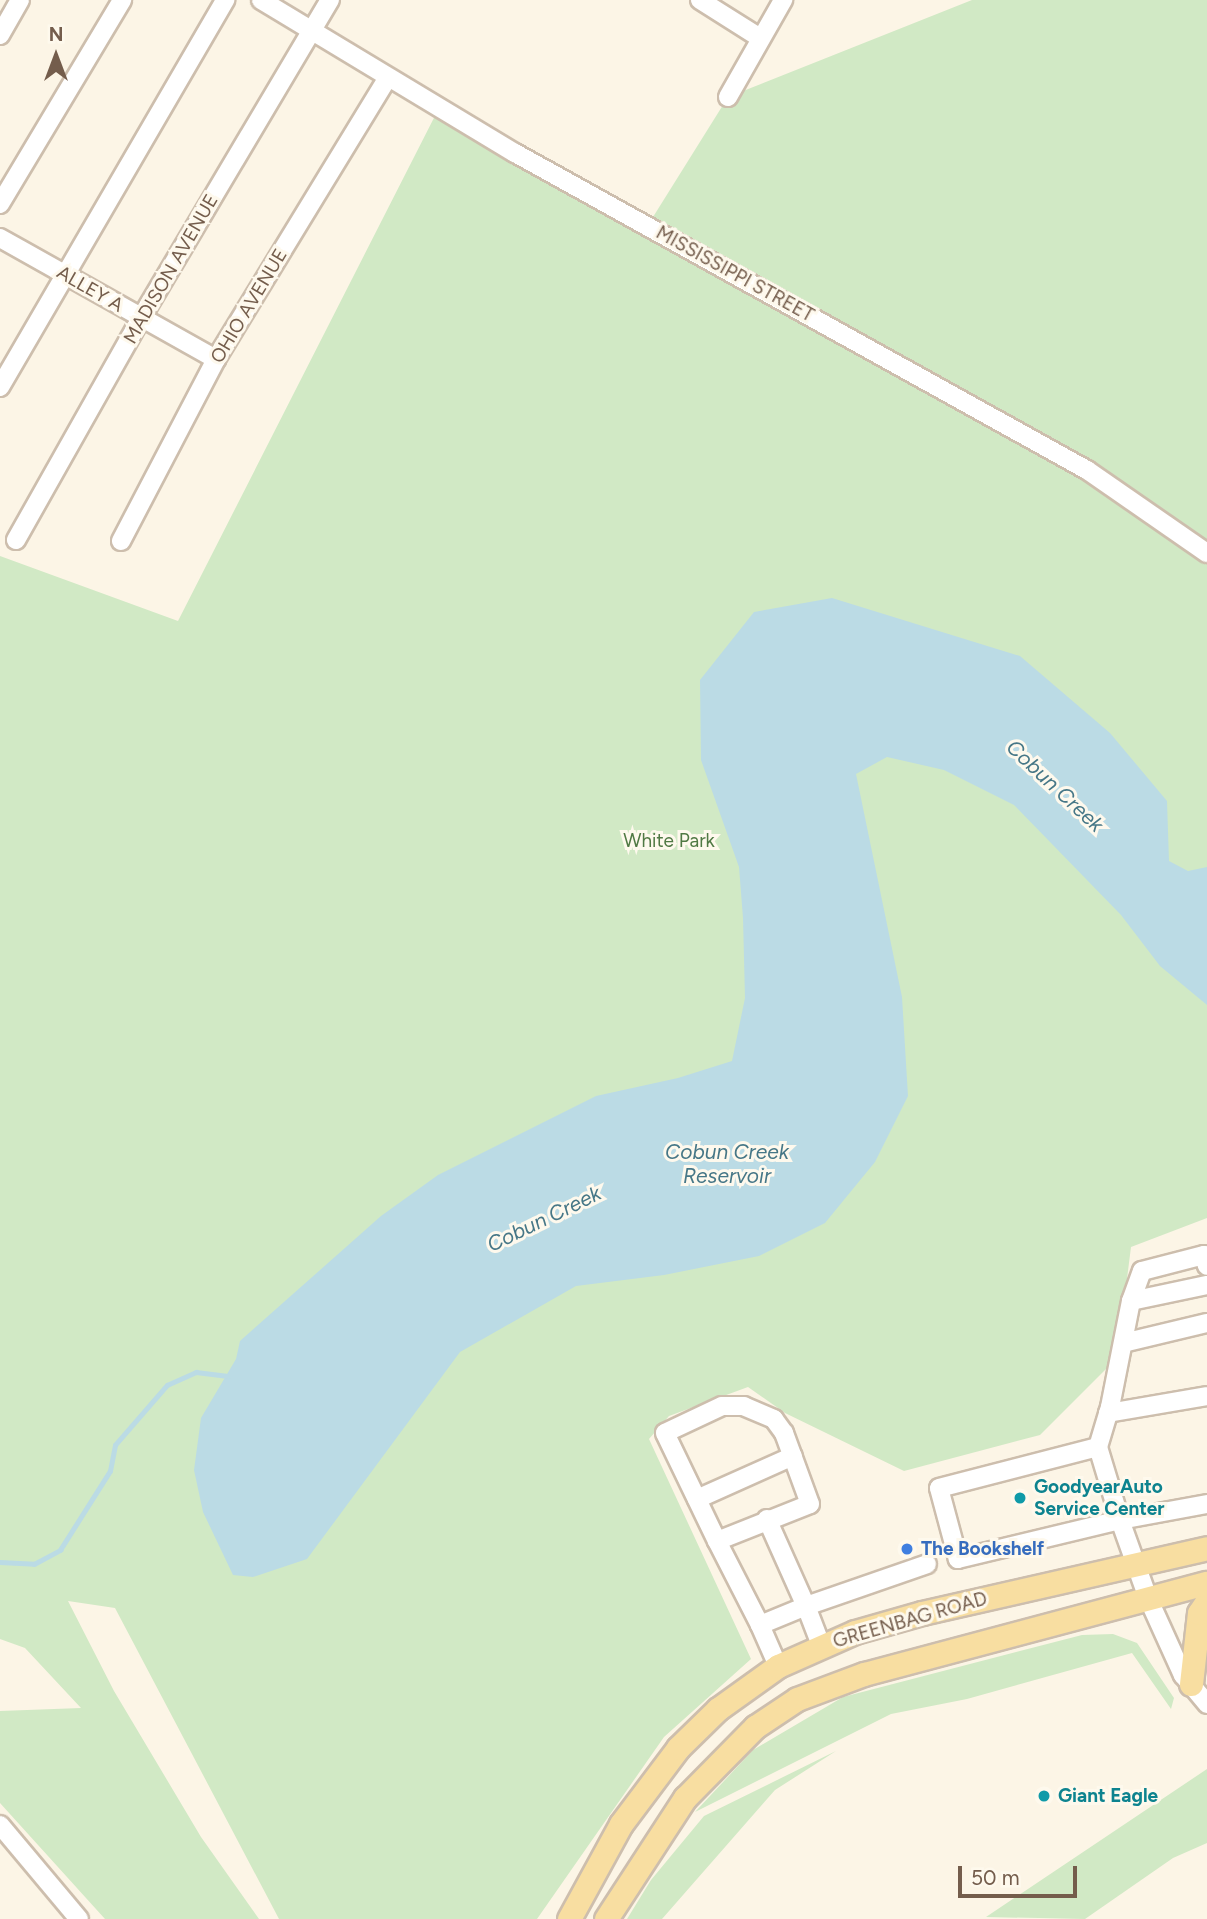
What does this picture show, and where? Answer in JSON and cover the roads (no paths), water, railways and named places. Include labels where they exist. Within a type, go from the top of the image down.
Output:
[{"type":"main road","name":"GREENBAG ROAD","points":[[569,1919],[621,1824],[678,1748],[718,1709],[778,1667],[821,1645],[922,1613],[1207,1548]]},
{"type":"main road","name":"GREENBAG ROAD","points":[[606,1919],[685,1798],[755,1727],[797,1699],[864,1674],[1207,1583]]},
{"type":"main road","points":[[1191,1684],[1199,1613],[1207,1601]]},
{"type":"street","points":[[0,35],[20,0]]},
{"type":"street","points":[[0,204],[122,0]]},
{"type":"street","points":[[0,387],[225,0]]},
{"type":"street","name":"MISSISSIPPI STREET","points":[[261,0],[514,153],[985,411],[1135,501],[1207,553]]},
{"type":"street","name":"MADISON AVENUE","points":[[16,540],[141,318],[330,0]]},
{"type":"street","points":[[700,0],[760,38]]},
{"type":"street","points":[[728,97],[783,0]]},
{"type":"street","name":"OHIO AVENUE","points":[[121,541],[216,359],[388,78]]},
{"type":"street","name":"ALLEY A","points":[[0,238],[216,359]]},
{"type":"street","points":[[1207,1266],[1204,1255],[1142,1271],[1131,1301],[1108,1413],[1098,1447],[1148,1598],[1191,1684],[1207,1704]]},
{"type":"street","points":[[1131,1301],[1207,1285]]},
{"type":"street","points":[[1123,1343],[1207,1323]]},
{"type":"street","points":[[1108,1413],[1207,1396]]},
{"type":"street","points":[[717,1541],[810,1504],[793,1456],[774,1419],[744,1406],[722,1406],[665,1433],[717,1541],[760,1625],[778,1667]]},
{"type":"street","points":[[1098,1447],[939,1488],[958,1559],[1120,1520],[1207,1504]]},
{"type":"street","points":[[698,1499],[793,1456]]},
{"type":"street","points":[[767,1520],[821,1645]]},
{"type":"street","points":[[760,1625],[927,1564]]},
{"type":"street","points":[[0,1825],[79,1919]]},
{"type":"water","name":"Cobun Creek Reservoir","points":[[832,598],[1020,656],[1110,733],[1167,801],[1169,861],[1188,871],[1207,867],[1207,1005],[1160,966],[1121,915],[1014,805],[944,770],[887,757],[856,774],[902,997],[908,1096],[875,1162],[825,1223],[759,1256],[664,1275],[576,1286],[460,1352],[307,1559],[253,1577],[233,1575],[203,1512],[194,1470],[201,1418],[236,1359],[240,1341],[381,1216],[438,1175],[596,1096],[678,1078],[732,1061],[745,998],[739,867],[701,760],[700,680],[754,612]]},
{"type":"waterway","name":"Cobun Creek","points":[[0,1562],[34,1564],[60,1550],[110,1471],[115,1445],[167,1385],[196,1372],[228,1376]]},
{"type":"place","name":"GoodyearAuto Service Center","points":[[1020,1498]]},
{"type":"place","name":"The Bookshelf","points":[[907,1549]]},
{"type":"place","name":"Giant Eagle","points":[[1044,1796]]},
{"type":"park label","name":"White Park","points":[[669,841]]}]
